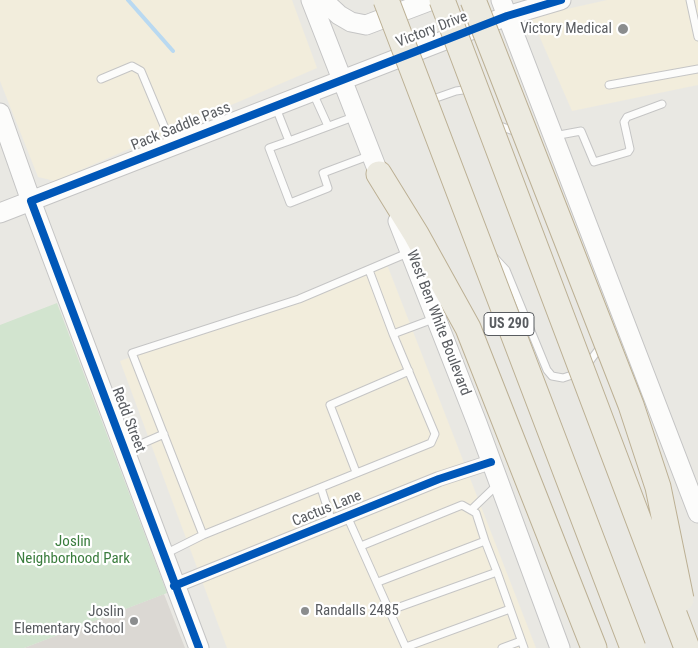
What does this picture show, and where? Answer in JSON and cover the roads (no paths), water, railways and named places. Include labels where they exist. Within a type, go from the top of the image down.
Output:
[{"type":"highway","name":"US 290","points":[[386,0],[632,648]]},
{"type":"highway","points":[[442,0],[687,648]]},
{"type":"highway","points":[[473,0],[631,405],[658,487],[692,648]]},
{"type":"highway","points":[[375,165],[468,328],[594,648]]},
{"type":"main road","name":"West Ben White Boulevard","points":[[311,0],[411,252],[560,648]]},
{"type":"main road","points":[[323,0],[338,15],[351,22],[366,25],[432,0]]},
{"type":"main road","name":"Victory Drive","points":[[341,79],[504,8],[562,0]]},
{"type":"main road","points":[[504,8],[620,322],[698,513]]},
{"type":"main road","name":"Pack Saddle Pass","points":[[0,213],[341,79]]},
{"type":"main road","name":"Redd Street","points":[[0,113],[198,648]]},
{"type":"street","name":"Cactus Lane","points":[[174,586],[439,478],[491,462]]},
{"type":"lane","points":[[690,0],[698,37]]},
{"type":"lane","points":[[101,79],[132,66],[141,71],[172,146]]},
{"type":"lane","points":[[608,85],[698,69]]},
{"type":"lane","points":[[312,90],[328,126]]},
{"type":"lane","points":[[421,114],[436,98],[456,91],[478,90],[490,99]]},
{"type":"lane","points":[[553,142],[581,131],[594,162],[628,152],[630,149],[624,122],[627,117],[662,104]]},
{"type":"lane","points":[[274,105],[288,141]]},
{"type":"lane","points":[[356,116],[269,148],[290,202],[328,188],[322,173],[375,165]]},
{"type":"lane","points":[[497,118],[503,135]]},
{"type":"lane","points":[[500,126],[533,138]]},
{"type":"lane","points":[[456,208],[462,224],[506,270],[547,370],[552,376],[563,378],[574,376],[588,363],[612,334]]},
{"type":"lane","points":[[203,536],[132,353],[299,299],[411,252]]},
{"type":"lane","points":[[163,556],[203,536],[431,443],[435,434],[393,334],[369,270]]},
{"type":"lane","points":[[393,334],[436,318]]},
{"type":"lane","points":[[586,355],[588,363]]},
{"type":"lane","points":[[356,472],[330,405],[409,371]]},
{"type":"lane","points":[[125,451],[164,434]]},
{"type":"lane","points":[[471,510],[499,484]]},
{"type":"lane","points":[[321,488],[332,522]]},
{"type":"lane","points":[[361,546],[462,505],[476,512],[523,644],[502,648]]},
{"type":"lane","points":[[347,516],[391,610],[406,647],[510,609]]},
{"type":"lane","points":[[378,582],[485,541]]},
{"type":"lane","points":[[391,610],[497,572]]},
{"type":"waterway","points":[[128,0],[173,51]]},
{"type":"place","name":"Victory Medical","points":[[623,29]]},
{"type":"place","name":"Randalls 2485","points":[[305,611]]},
{"type":"place","name":"Joslin Elementary School","points":[[134,621]]},
{"type":"park label","name":"Joslin Neighborhood Park","points":[[73,550]]}]
